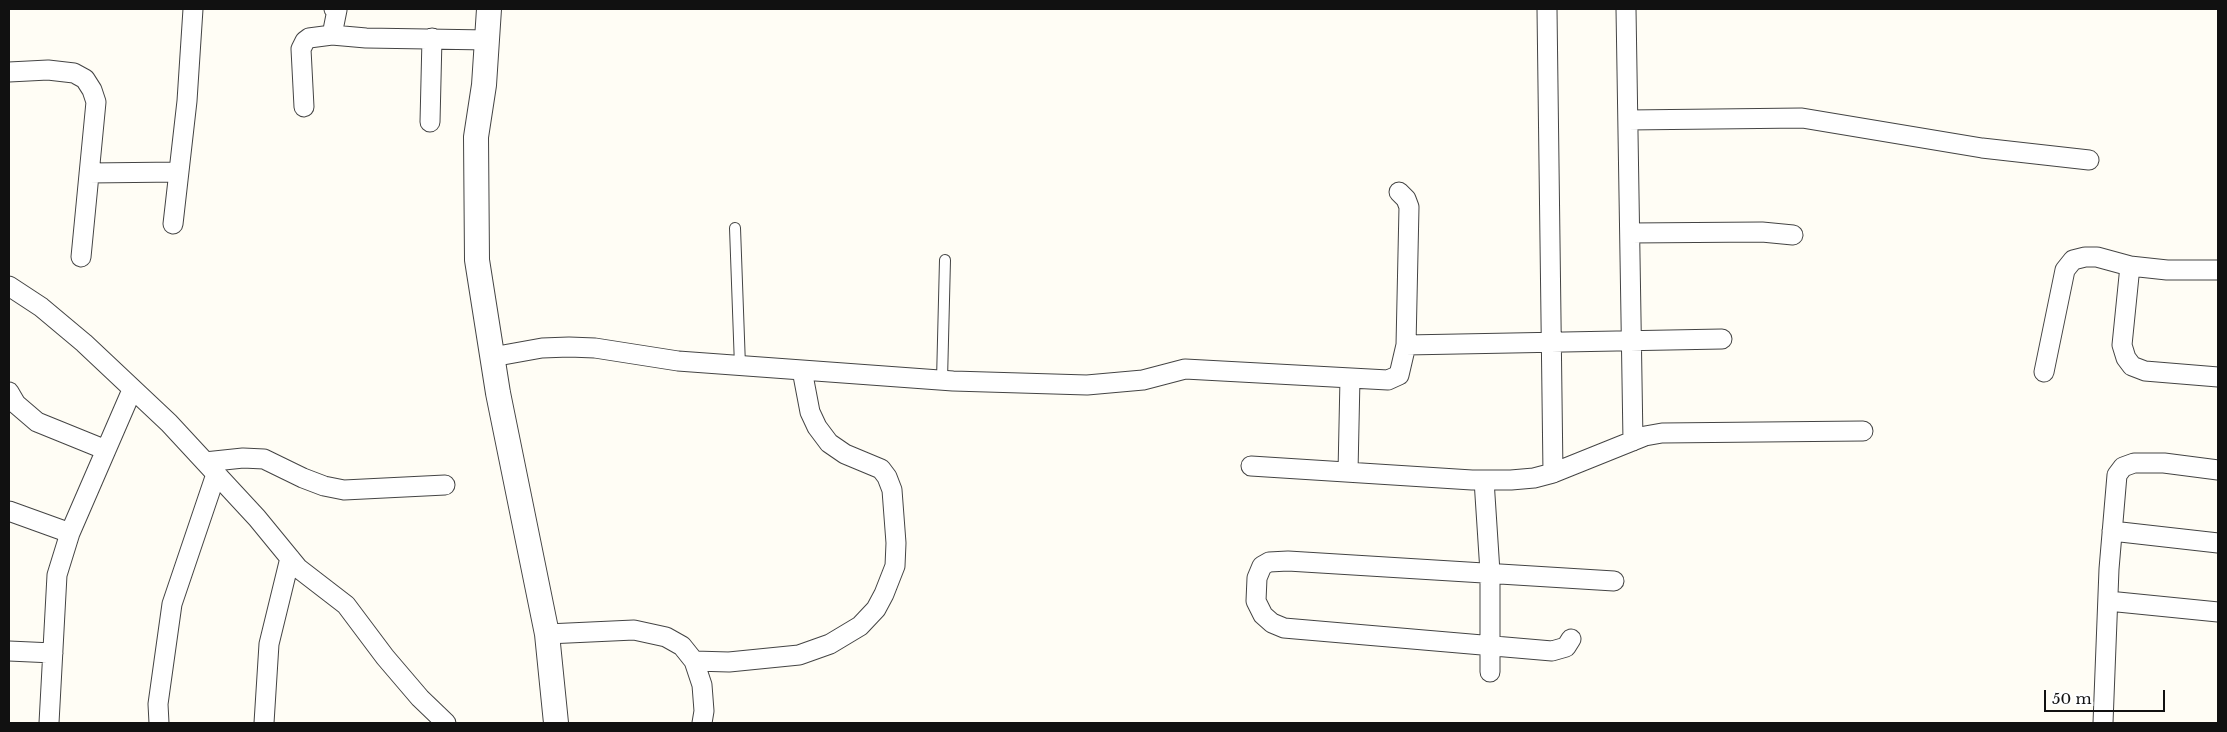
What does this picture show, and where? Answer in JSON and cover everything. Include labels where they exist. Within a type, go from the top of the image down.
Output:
[{"type":"street","points":[[173,224],[187,101],[193,9]]},
{"type":"street","points":[[332,35],[336,9]]},
{"type":"street","points":[[489,9],[484,85],[476,138],[476,260],[492,357],[547,634],[556,723]]},
{"type":"street","points":[[1547,9],[1553,473]]},
{"type":"street","points":[[1626,9],[1633,441]]},
{"type":"street","points":[[304,107],[301,49],[309,38],[332,35],[488,40]]},
{"type":"street","points":[[430,122],[432,38]]},
{"type":"street","points":[[9,72],[48,70],[74,73],[85,79],[92,90],[96,102],[82,257]]},
{"type":"street","points":[[1628,120],[1752,117],[1802,118],[1982,148],[2089,160]]},
{"type":"street","points":[[89,173],[179,172]]},
{"type":"street","points":[[492,357],[542,348],[595,348],[678,361],[740,366],[942,380],[1087,385],[1116,384],[1143,380],[1185,369],[1388,380],[1399,375],[1406,345],[1409,207],[1406,199],[1399,192]]},
{"type":"street","points":[[1630,233],[1762,232],[1793,235]]},
{"type":"street","points":[[2044,372],[2065,270],[2073,260],[2097,257],[2130,266],[2167,270],[2218,270]]},
{"type":"street","points":[[2130,266],[2122,345],[2126,358],[2132,366],[2145,371],[2218,377]]},
{"type":"street","points":[[9,286],[41,307],[76,337],[169,424],[298,568],[346,605],[391,664],[420,698],[446,723]]},
{"type":"street","points":[[1406,345],[1551,344],[1722,339]]},
{"type":"street","points":[[694,661],[729,662],[799,656],[830,644],[860,626],[876,609],[895,566],[896,543],[892,490],[887,477],[881,469],[845,454],[829,443],[817,427],[810,412],[802,370]]},
{"type":"street","points":[[1348,472],[1350,378]]},
{"type":"street","points":[[49,723],[58,575],[70,533],[132,390]]},
{"type":"street","points":[[9,392],[16,404],[37,422],[106,450]]},
{"type":"street","points":[[1251,466],[1484,480],[1534,478],[1553,473],[1633,441],[1662,433],[1863,431]]},
{"type":"street","points":[[210,468],[242,458],[264,459],[303,478],[324,486],[344,490],[445,486]]},
{"type":"street","points":[[2103,723],[2108,600],[2117,475],[2123,467],[2134,463],[2164,462],[2218,470]]},
{"type":"street","points":[[158,723],[159,695],[172,604],[210,468]]},
{"type":"street","points":[[1484,480],[1490,572],[1490,672]]},
{"type":"street","points":[[9,511],[70,533]]},
{"type":"street","points":[[2112,531],[2218,543]]},
{"type":"street","points":[[264,723],[269,644],[290,558]]},
{"type":"street","points":[[1572,639],[1566,647],[1552,651],[1284,628],[1272,623],[1263,615],[1256,601],[1257,578],[1262,566],[1269,562],[1288,560],[1614,581]]},
{"type":"street","points":[[2108,600],[2218,612]]},
{"type":"street","points":[[547,634],[634,630],[666,637],[682,646],[694,661],[702,685],[704,711],[702,723]]},
{"type":"street","points":[[9,651],[53,653]]},
{"type":"lane","points":[[735,228],[740,366]]},
{"type":"lane","points":[[942,380],[946,260]]}]
